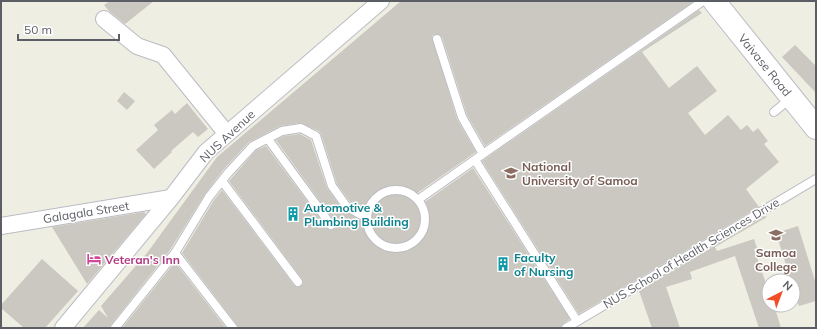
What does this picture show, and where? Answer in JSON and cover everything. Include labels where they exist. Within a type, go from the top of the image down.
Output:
[{"type":"main road","name":"Vaivase Road","points":[[714,1],[816,128]]},
{"type":"street","name":"NUS Avenue","points":[[63,328],[171,198],[206,152],[381,1]]},
{"type":"street","points":[[104,19],[137,46],[163,55],[227,134]]},
{"type":"street","name":"Galagala Street","points":[[1,226],[171,198]]},
{"type":"lane","points":[[419,199],[703,1]]},
{"type":"lane","points":[[437,39],[462,116],[483,154]]},
{"type":"lane","points":[[774,112],[792,98]]},
{"type":"lane","points":[[116,328],[176,253],[209,197],[222,181],[253,146],[282,131],[301,128],[316,136],[332,186],[347,207],[366,218]]},
{"type":"lane","points":[[268,139],[331,225]]},
{"type":"lane","points":[[475,160],[577,321]]},
{"type":"lane","name":"NUS School of Health Sciences Drive","points":[[566,328],[816,178]]},
{"type":"lane","points":[[222,181],[298,282]]},
{"type":"lane","points":[[400,190],[419,199],[425,214],[426,224],[418,240],[410,246],[391,249],[374,239],[369,230],[366,218],[373,201],[381,194],[400,190]]},
{"type":"lane","points":[[176,253],[233,328]]},
{"type":"building","points":[[110,1],[154,1],[125,24],[104,5]]},
{"type":"building","points":[[401,1],[693,2],[485,146],[467,115],[442,37],[438,34],[433,35],[432,37],[457,119],[476,152],[416,194],[414,197],[414,202],[417,204],[422,204],[473,168],[570,319],[563,324],[561,328],[238,328],[182,253],[214,200],[222,190],[294,285],[298,287],[303,284],[302,279],[229,181],[256,150],[266,146],[327,228],[332,230],[336,227],[335,222],[276,140],[284,136],[300,134],[311,140],[327,188],[343,210],[365,223],[369,223],[372,220],[371,215],[351,203],[337,184],[319,131],[300,123],[280,126],[249,142],[224,169],[205,194],[170,250],[110,328],[83,328],[99,310],[108,318],[101,306],[147,253],[217,157]]},
{"type":"building","points":[[699,10],[702,13],[642,52],[669,88],[697,66],[717,91],[688,113],[705,135],[728,115],[741,130],[747,125],[753,132],[758,128],[768,141],[764,144],[779,162],[746,189],[759,207],[579,314],[482,161]]},
{"type":"building","points":[[795,45],[816,66],[816,93],[782,57]]},
{"type":"building","points":[[124,92],[135,101],[127,110],[117,101]]},
{"type":"building","points":[[187,103],[208,129],[198,137],[193,132],[171,151],[172,152],[154,169],[136,150],[158,130],[154,125],[172,110],[175,114]]},
{"type":"building","name":"Veteran's Inn","points":[[144,212],[146,214],[87,284],[52,227]]},
{"type":"building","points":[[765,216],[767,217],[715,247],[717,251],[754,239],[757,248],[754,249],[762,273],[761,273],[761,313],[776,313],[781,328],[759,328],[735,256],[690,272],[692,279],[666,287],[680,328],[652,328],[639,291],[613,306]]},
{"type":"building","points":[[798,226],[816,284],[816,301],[801,305],[801,273],[788,273],[776,233]]},
{"type":"building","points":[[42,259],[78,291],[45,328],[24,328],[1,308],[1,305]]},
{"type":"building","points":[[175,262],[226,328],[122,328]]},
{"type":"place","name":"National University of Samoa","points":[[511,173]]},
{"type":"place","name":"Automotive & Plumbing Building","points":[[293,214]]},
{"type":"place","name":"Samoa College","points":[[776,235]]},
{"type":"place","name":"Veteran's Inn","points":[[94,259]]},
{"type":"place","name":"Faculty of Nursing","points":[[503,264]]}]
